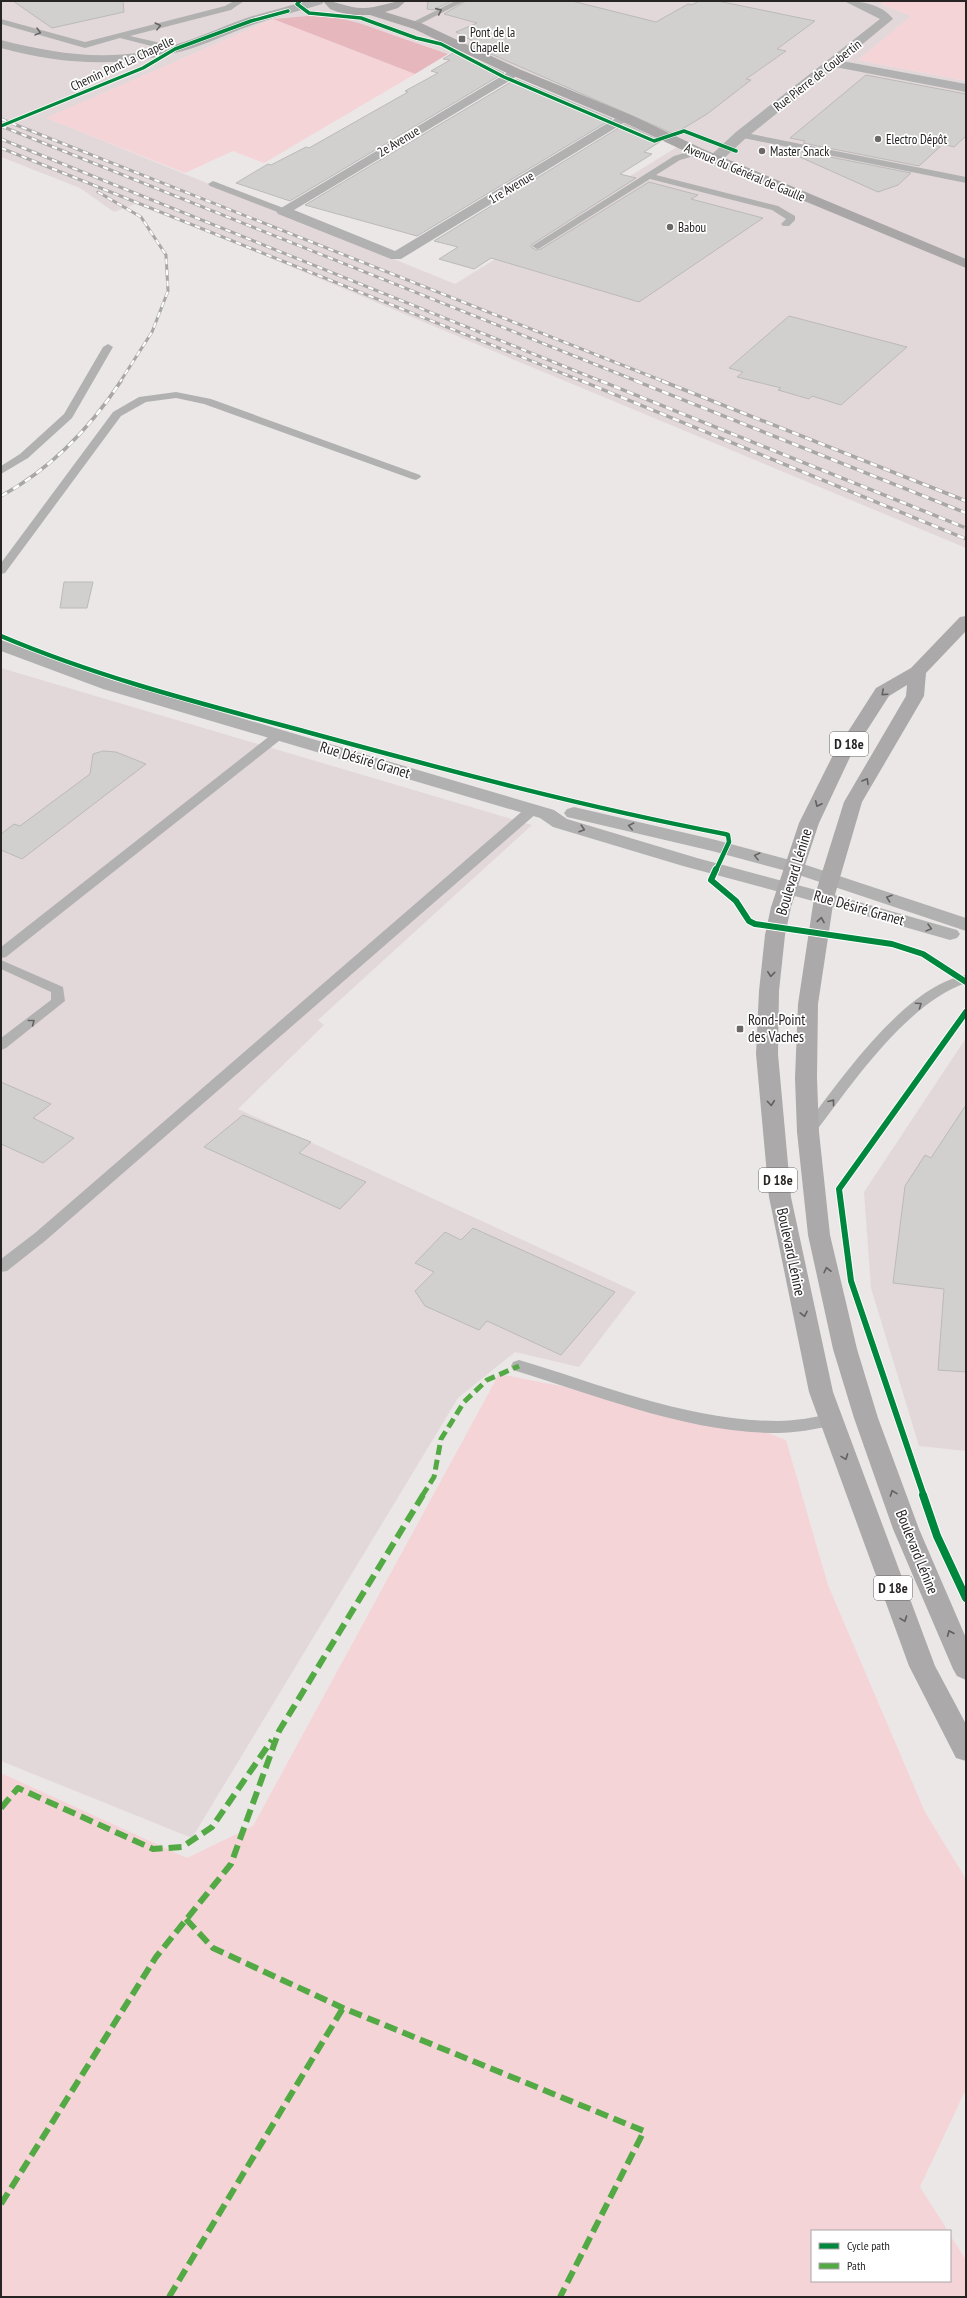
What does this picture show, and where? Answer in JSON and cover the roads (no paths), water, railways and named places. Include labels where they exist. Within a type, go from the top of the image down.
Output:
[{"type":"main road","name":"Avenue du Général de Gaulle","points":[[398,3],[417,24],[515,72],[626,118],[698,152],[966,264]]},
{"type":"main road","points":[[334,4],[372,11],[398,3]]},
{"type":"main road","name":"Avenue du Général de Gaulle","points":[[372,11],[410,25],[417,24]]},
{"type":"main road","name":"Boulevard Lénine","points":[[966,621],[917,672],[882,692],[842,755],[809,823],[787,888],[776,935],[769,991],[767,1054],[780,1197],[821,1392],[922,1666],[966,1750]]},
{"type":"main road","name":"Boulevard Lénine","points":[[917,672],[915,696],[853,802],[827,888],[808,1004],[806,1078],[808,1132],[819,1235],[846,1348],[862,1404],[906,1529],[966,1669]]},
{"type":"street","points":[[288,11],[318,1]]},
{"type":"street","name":"Rue Pierre de Coubertin","points":[[715,159],[741,135],[887,19],[881,13],[850,1]]},
{"type":"street","points":[[288,11],[334,4]]},
{"type":"street","name":"Chemin Pont La Chapelle","points":[[1,44],[47,56],[105,59],[175,49],[250,21],[288,11]]},
{"type":"street","points":[[834,62],[966,88]]},
{"type":"street","name":"2e Avenue","points":[[283,211],[515,72]]},
{"type":"street","name":"1re Avenue","points":[[283,211],[396,256],[626,118]]},
{"type":"street","name":"Rue Désiré Granet","points":[[1,645],[108,685],[280,734],[539,812],[560,823],[690,862],[787,888],[827,888],[966,925]]},
{"type":"street","name":"Rue Désiré Granet","points":[[539,812],[570,812],[716,846],[794,867],[827,888],[966,938]]},
{"type":"lane","points":[[43,42],[85,45],[228,8],[240,1]]},
{"type":"lane","points":[[417,24],[461,1]]},
{"type":"lane","points":[[1,21],[85,45]]},
{"type":"lane","points":[[120,36],[175,49]]},
{"type":"lane","points":[[741,135],[966,180]]},
{"type":"lane","points":[[537,246],[677,158],[698,152]]},
{"type":"lane","points":[[648,176],[775,208],[792,218],[786,224]]},
{"type":"lane","points":[[213,184],[283,211]]},
{"type":"lane","points":[[1,472],[24,456],[68,416],[108,347]]},
{"type":"lane","points":[[1,571],[117,414],[143,399],[176,395],[206,401],[416,477]]},
{"type":"lane","points":[[1,954],[280,734]]},
{"type":"lane","points":[[1,1267],[40,1237],[539,812]]},
{"type":"lane","points":[[1,964],[58,990],[58,1001],[1,1045]]},
{"type":"lane","points":[[808,1132],[871,1051],[912,1010],[936,993],[966,978]]},
{"type":"lane","points":[[518,1366],[679,1414],[731,1423],[778,1427],[832,1420]]},
{"type":"railway","points":[[1,119],[665,382]]},
{"type":"railway","points":[[1,126],[639,382]]},
{"type":"railway","points":[[1,139],[603,382]]},
{"type":"railway","points":[[1,148],[584,382]]},
{"type":"railway","points":[[98,192],[141,217],[166,255],[168,291],[152,332],[120,382]]},
{"type":"railway","points":[[1,496],[36,473],[68,446],[83,431],[121,381]]},
{"type":"railway","points":[[582,381],[966,539]]},
{"type":"railway","points":[[601,381],[966,528]]},
{"type":"railway","points":[[636,381],[966,513]]},
{"type":"railway","points":[[662,381],[966,501]]},
{"type":"place","name":"Pont de la Chapelle","points":[[462,39]]},
{"type":"place","name":"Electro Dépôt","points":[[878,139]]},
{"type":"place","name":"Master Snack","points":[[762,151]]},
{"type":"place","name":"Babou","points":[[670,227]]},
{"type":"place","name":"Rond-Point des Vaches","points":[[740,1029]]}]
